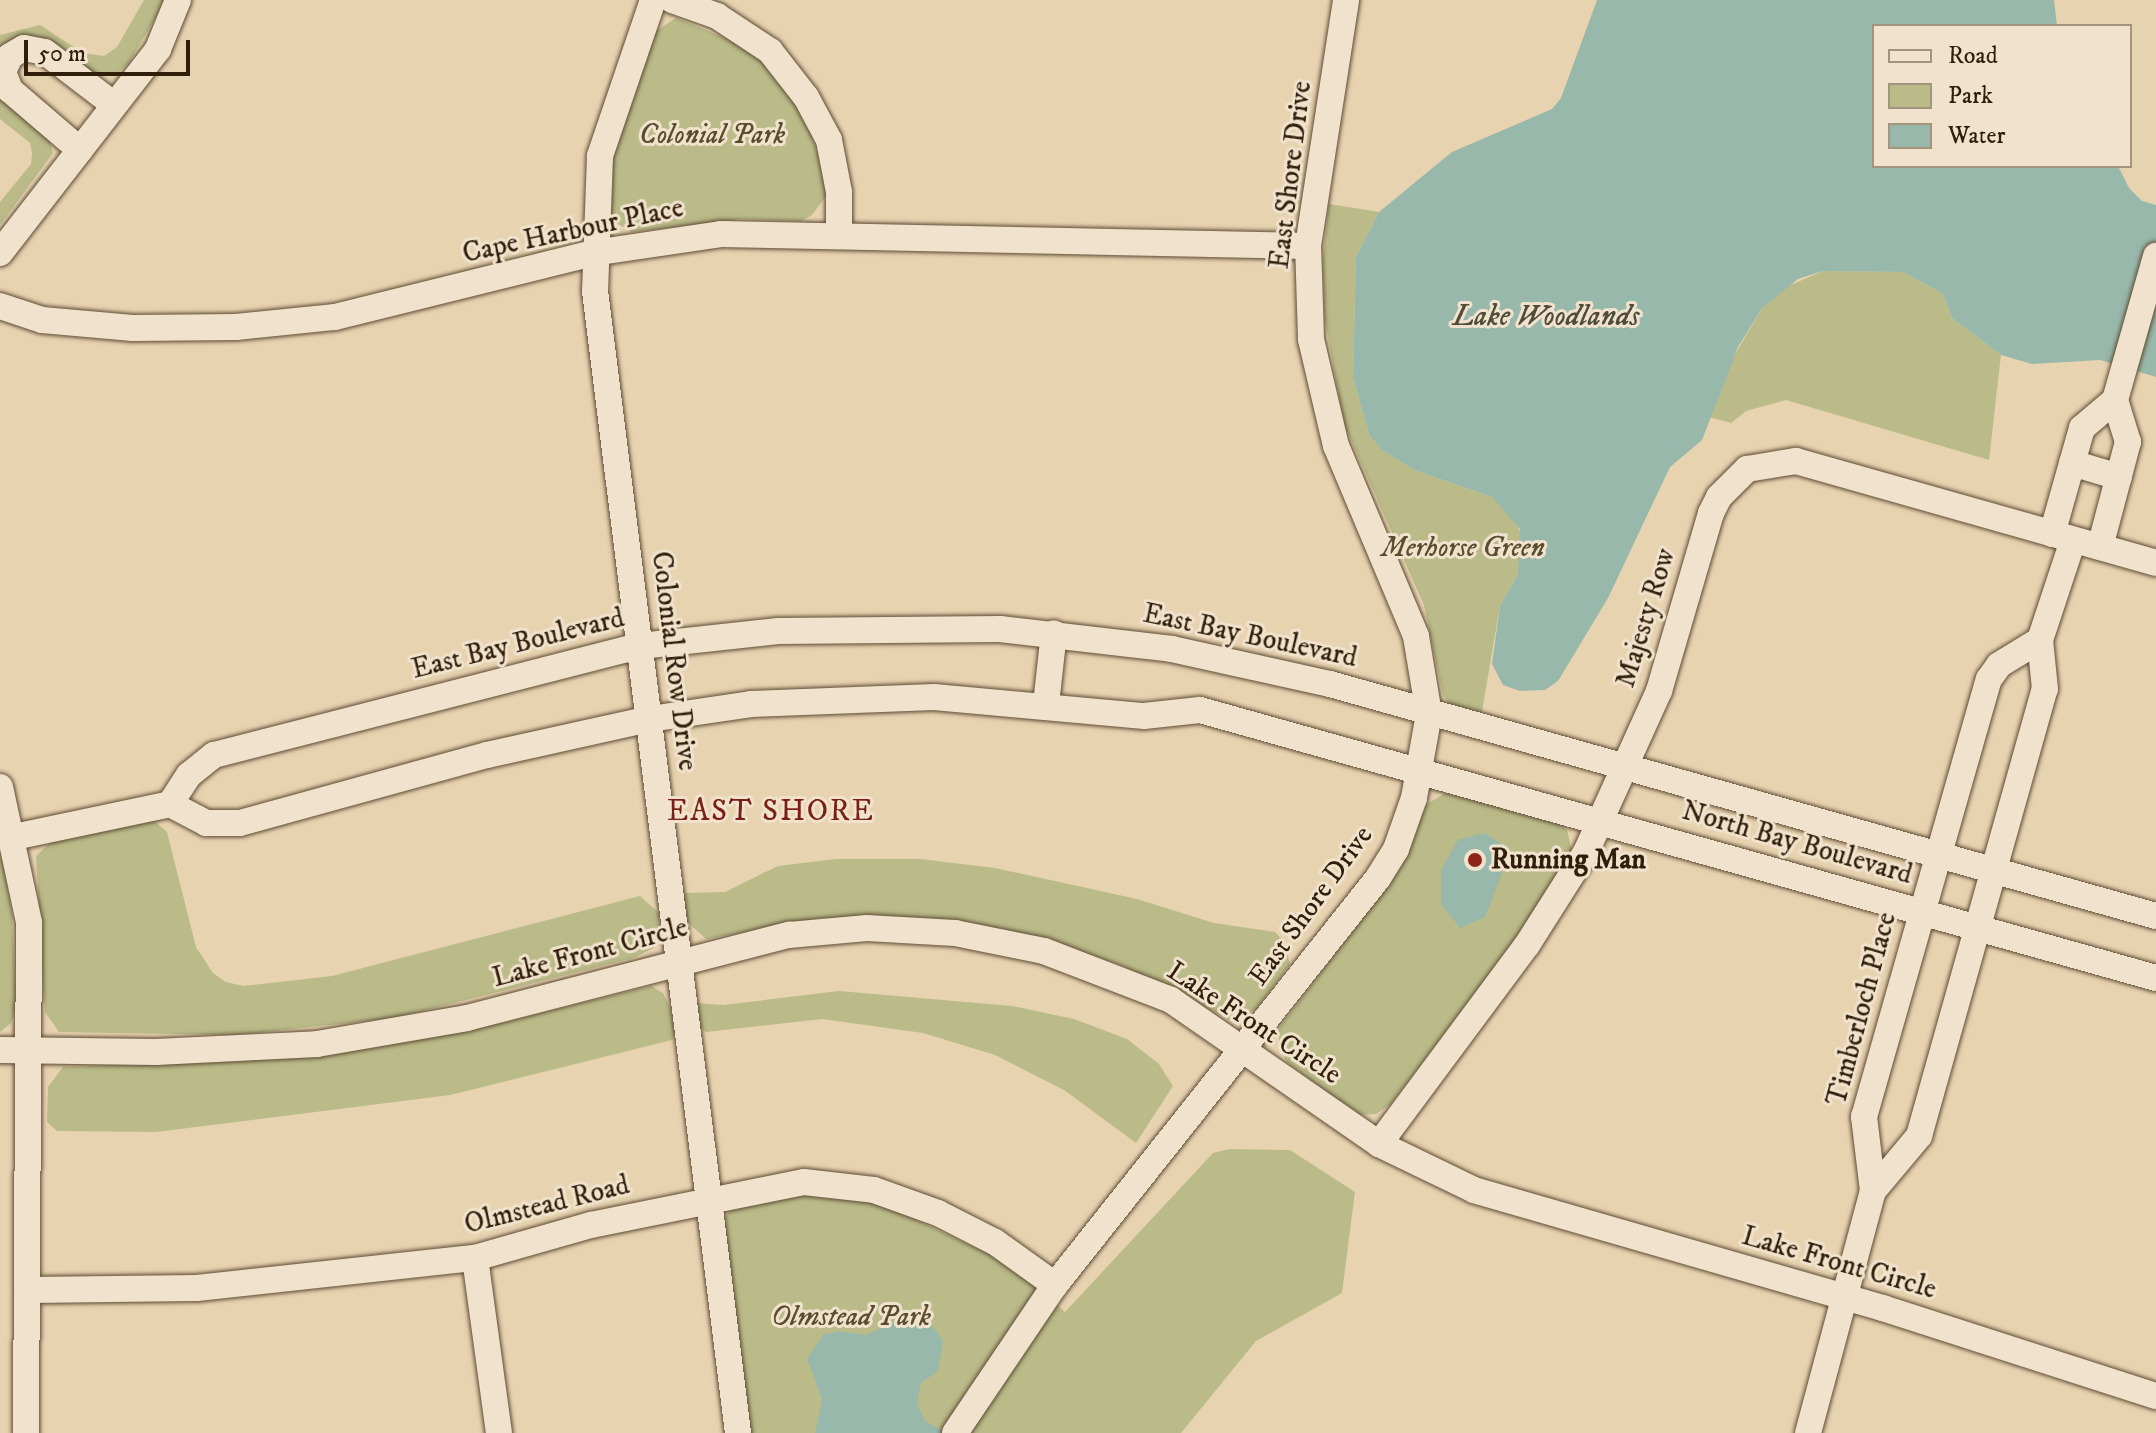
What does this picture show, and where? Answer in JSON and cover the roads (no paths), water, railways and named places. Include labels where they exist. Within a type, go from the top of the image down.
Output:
[{"type":"street","points":[[0,253],[158,49],[178,0]]},
{"type":"street","name":"Colonial Row Drive","points":[[653,0],[600,156],[593,253],[738,1433]]},
{"type":"street","points":[[672,0],[717,16],[770,51],[806,97],[829,140],[839,192],[839,234]]},
{"type":"street","name":"East Shore Drive","points":[[958,1428],[1055,1285],[1243,1050],[1387,863],[1404,831],[1421,770],[1429,714],[1408,606],[1341,459],[1319,391],[1311,339],[1308,246],[1346,0]]},
{"type":"street","points":[[80,150],[10,90],[3,72],[10,56],[24,48],[45,52],[113,104]]},
{"type":"street","name":"Cape Harbour Place","points":[[0,306],[57,322],[236,327],[335,317],[593,253],[721,234],[839,234],[1308,246]]},
{"type":"street","points":[[2100,547],[2128,436],[2115,400],[2156,256]]},
{"type":"street","name":"Timberloch Place","points":[[1873,1191],[1917,1142],[2045,689],[2040,640],[2062,537],[2072,463],[2085,423],[2115,400]]},
{"type":"street","name":"Majesty Row","points":[[1379,1144],[1549,914],[1602,821],[1659,691],[1711,513],[1719,497],[1747,469],[1796,461],[2156,563]]},
{"type":"street","points":[[2072,463],[2119,477]]},
{"type":"street","name":"East Bay Boulevard","points":[[170,804],[189,775],[214,755],[640,646],[778,631],[888,627],[1054,633],[1233,661],[1429,714]]},
{"type":"street","points":[[1046,704],[1054,633]]},
{"type":"street","name":"Timberloch Place","points":[[1808,1433],[1842,1296],[1873,1191],[1864,1117],[1991,673],[2040,640]]},
{"type":"street","points":[[14,837],[170,804],[206,823],[240,823],[487,755],[650,719],[751,704],[857,698],[1046,704],[1144,716],[1200,710],[1421,770]]},
{"type":"street","name":"North Bay Boulevard","points":[[1429,714],[1627,766],[2156,916]]},
{"type":"street","name":"North Bay Boulevard","points":[[1421,770],[2156,978]]},
{"type":"street","points":[[0,787],[14,837],[29,922],[26,1433]]},
{"type":"street","name":"Lake Front Circle","points":[[0,1050],[156,1052],[317,1044],[467,1018],[789,935],[867,928],[955,933],[1044,951],[1111,973],[1171,1000],[1379,1144],[1422,1169],[1491,1195],[1842,1296],[2156,1396]]},
{"type":"street","name":"Olmstead Road","points":[[28,1290],[197,1288],[475,1258],[710,1199],[804,1182],[874,1190],[938,1213],[995,1242],[1055,1285]]},
{"type":"street","points":[[475,1258],[499,1433]]},
{"type":"water","name":"Lake Woodlands","points":[[1597,0],[2054,0],[2057,24],[1872,24],[1872,168],[2119,168],[2129,188],[2142,201],[2156,205],[2156,377],[2100,360],[2032,364],[2001,355],[1952,318],[1943,294],[1903,272],[1823,271],[1798,279],[1762,308],[1738,347],[1702,440],[1670,467],[1608,598],[1558,681],[1545,690],[1520,691],[1503,685],[1492,664],[1500,606],[1518,574],[1520,529],[1492,497],[1414,470],[1382,450],[1369,435],[1353,377],[1356,257],[1379,212],[1452,152],[1552,109],[1561,98]]},
{"type":"water","points":[[1484,833],[1502,844],[1502,873],[1485,917],[1460,928],[1441,904],[1441,870],[1458,840]]},
{"type":"water","points":[[904,1319],[931,1325],[943,1340],[938,1371],[921,1383],[917,1404],[925,1421],[946,1433],[815,1433],[822,1399],[807,1359],[823,1335],[839,1331],[866,1335]]},
{"type":"place","name":"Running Man","points":[[1475,860]]},
{"type":"district","name":"EAST SHORE","points":[[771,812]]},
{"type":"park label","name":"Colonial Park","points":[[712,135]]},
{"type":"park label","name":"Merhorse Green","points":[[1463,548]]},
{"type":"park label","name":"Olmstead Park","points":[[851,1317]]}]
